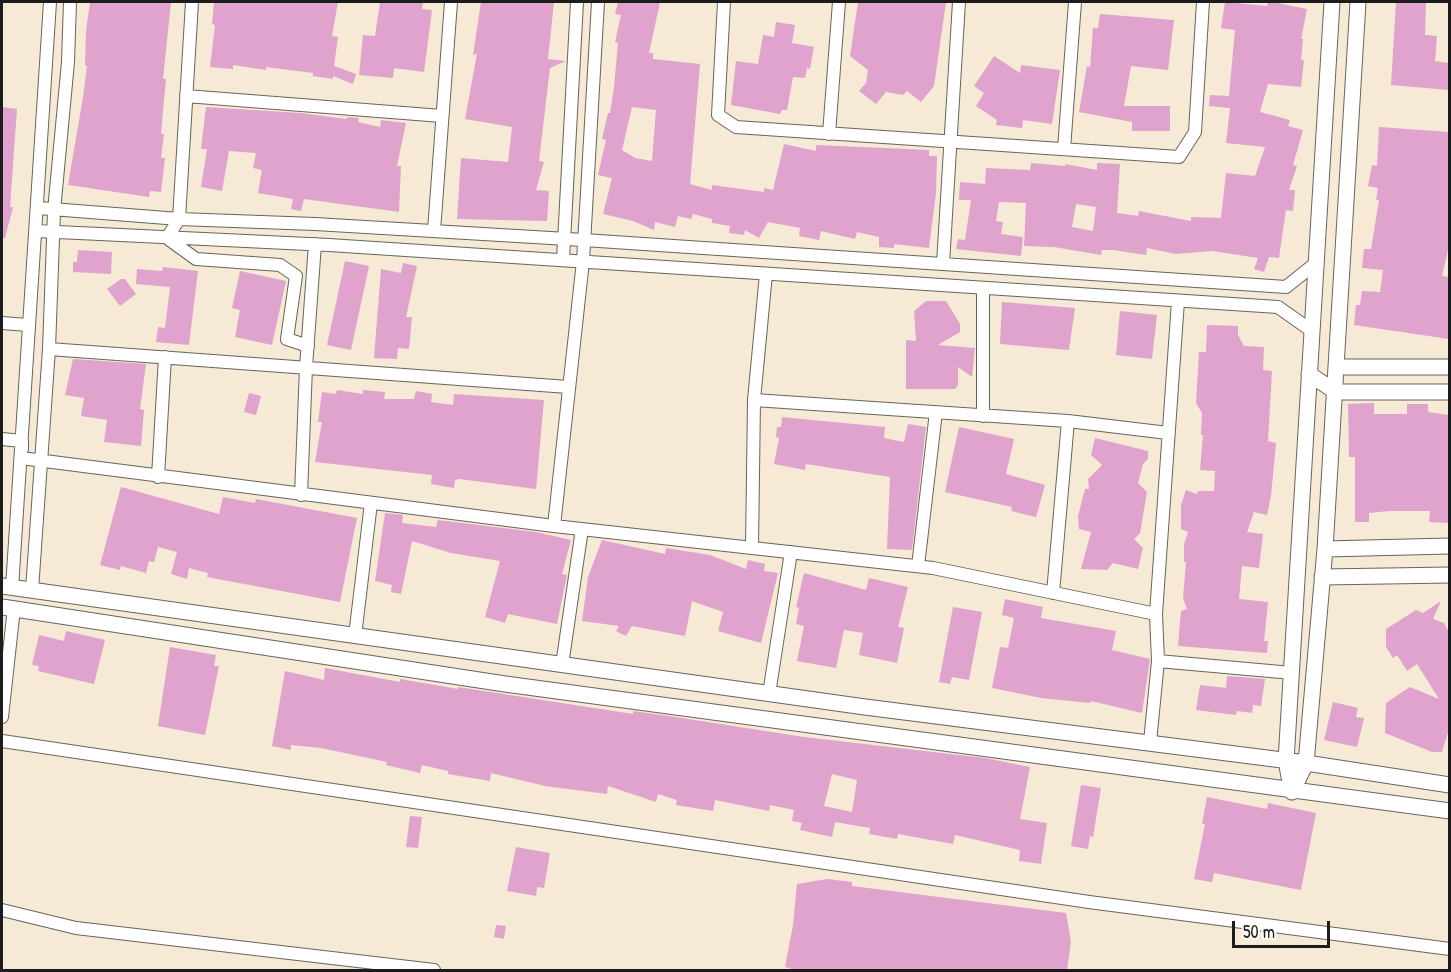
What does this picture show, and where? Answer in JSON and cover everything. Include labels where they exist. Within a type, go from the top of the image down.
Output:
[{"type":"street","points":[[50,2],[39,208],[28,325],[21,458],[7,587],[769,694],[1150,742],[1449,785]]},
{"type":"street","points":[[32,590],[49,349],[52,232],[68,62],[70,2]]},
{"type":"street","points":[[167,238],[179,219],[192,2]]},
{"type":"street","points":[[434,231],[451,2]]},
{"type":"street","points":[[563,260],[577,2]]},
{"type":"street","points":[[554,526],[583,261],[598,2]]},
{"type":"street","points":[[724,2],[718,116],[736,127],[1179,157],[1195,132],[1203,2]]},
{"type":"street","points":[[829,134],[838,2]]},
{"type":"street","points":[[943,264],[959,2]]},
{"type":"street","points":[[1064,149],[1075,2]]},
{"type":"street","points":[[1292,792],[1286,761],[1332,2]]},
{"type":"street","points":[[1292,792],[1306,763],[1322,577],[1338,367],[1358,2]]},
{"type":"street","points":[[186,96],[442,116]]},
{"type":"street","points":[[39,208],[54,211],[179,219],[565,238],[1286,287],[1316,263]]},
{"type":"street","points":[[37,231],[315,244],[1278,307],[1312,331]]},
{"type":"street","points":[[167,238],[196,259],[280,266],[296,276],[287,339],[308,346]]},
{"type":"street","points":[[301,495],[306,368],[315,244]]},
{"type":"street","points":[[752,548],[754,400],[766,274]]},
{"type":"street","points":[[982,416],[983,289]]},
{"type":"street","points":[[1150,742],[1158,661],[1156,614],[1178,301]]},
{"type":"street","points":[[2,323],[28,325]]},
{"type":"street","points":[[49,349],[568,387]]},
{"type":"street","points":[[158,477],[165,357]]},
{"type":"street","points":[[1338,367],[1449,367]]},
{"type":"street","points":[[1309,374],[1336,392],[1449,392]]},
{"type":"street","points":[[754,400],[1068,421],[1168,433]]},
{"type":"street","points":[[918,566],[936,412]]},
{"type":"street","points":[[1053,593],[1068,421]]},
{"type":"street","points":[[2,439],[22,441]]},
{"type":"street","points":[[22,441],[22,448],[40,463]]},
{"type":"street","points":[[21,458],[40,463],[554,526],[918,566],[1156,614]]},
{"type":"street","points":[[355,636],[371,503]]},
{"type":"street","points":[[562,665],[582,529]]},
{"type":"street","points":[[1324,549],[1449,546]]},
{"type":"street","points":[[769,694],[791,552]]},
{"type":"street","points":[[1322,577],[1449,575]]},
{"type":"street","points":[[2,717],[8,608],[505,684],[1292,792],[1449,811]]},
{"type":"street","points":[[1158,661],[1292,673]]},
{"type":"street","points":[[2,741],[1065,899],[1449,949]]},
{"type":"street","points":[[2,910],[76,928],[434,970]]},
{"type":"building","points":[[90,2],[171,2],[163,79],[166,79],[161,158],[165,158],[161,192],[150,191],[149,197],[68,185],[87,66],[85,65],[86,31]]},
{"type":"building","points":[[214,2],[338,2],[332,36],[338,37],[334,66],[356,74],[353,84],[333,76],[333,79],[313,76],[313,73],[266,67],[266,70],[233,65],[233,69],[210,67],[215,25],[212,24]]},
{"type":"building","points":[[380,2],[423,2],[422,9],[432,10],[424,72],[394,68],[393,78],[359,75],[363,35],[375,36]]},
{"type":"building","points":[[481,2],[554,2],[548,59],[566,61],[550,68],[539,161],[544,162],[536,190],[549,191],[547,221],[457,219],[461,158],[508,162],[512,127],[465,119],[477,54],[473,55]]},
{"type":"building","points":[[618,2],[660,2],[649,53],[653,53],[653,59],[700,64],[690,184],[712,190],[712,185],[764,192],[764,188],[773,190],[784,144],[816,151],[816,145],[929,150],[929,156],[937,156],[936,193],[929,248],[894,244],[894,248],[879,247],[879,237],[857,232],[855,239],[821,231],[819,240],[799,236],[800,228],[768,222],[759,238],[745,230],[744,235],[729,233],[730,226],[712,223],[712,219],[693,214],[691,219],[678,216],[675,227],[655,222],[654,230],[633,221],[603,214],[612,178],[598,175],[606,140],[602,139],[608,113],[610,113],[614,87],[618,43],[615,42],[621,15],[615,14]],"holes":[[[632,107],[656,110],[652,161],[635,158],[622,150]]]},
{"type":"building","points":[[858,2],[946,2],[934,86],[921,102],[907,91],[903,95],[886,92],[876,104],[859,91],[866,83],[868,70],[850,56]]},
{"type":"building","points":[[1225,2],[1267,6],[1268,2],[1272,2],[1307,9],[1301,39],[1303,39],[1301,60],[1304,60],[1301,87],[1268,84],[1260,112],[1290,120],[1288,126],[1303,130],[1293,165],[1297,166],[1289,190],[1295,190],[1293,211],[1286,210],[1279,258],[1269,257],[1264,272],[1254,269],[1258,258],[1212,251],[1176,254],[1147,248],[1146,255],[1102,250],[1101,255],[1054,247],[1024,246],[1026,203],[999,202],[996,221],[1003,222],[1001,234],[1023,237],[1021,256],[956,249],[958,239],[965,240],[971,200],[959,200],[960,182],[985,184],[986,168],[1030,170],[1031,163],[1065,166],[1065,164],[1097,170],[1097,163],[1120,164],[1117,213],[1138,216],[1139,211],[1191,221],[1191,217],[1221,218],[1226,173],[1255,176],[1265,147],[1226,143],[1230,108],[1209,106],[1210,95],[1229,96],[1235,30],[1221,28]],"holes":[[[1076,204],[1096,207],[1093,231],[1072,227]]]},
{"type":"building","points":[[1396,2],[1426,2],[1425,35],[1437,36],[1435,61],[1449,63],[1449,90],[1391,85]]},
{"type":"building","points":[[1100,14],[1174,20],[1168,70],[1131,66],[1124,106],[1170,106],[1170,131],[1132,131],[1132,122],[1079,112],[1087,66],[1090,67],[1093,28],[1098,28]]},
{"type":"building","points":[[776,22],[795,25],[792,43],[814,47],[810,69],[807,68],[805,78],[793,77],[787,110],[782,110],[780,114],[731,105],[736,61],[758,64],[763,35],[774,37]]},
{"type":"building","points":[[994,56],[1020,73],[1021,65],[1060,70],[1052,124],[1023,120],[1022,128],[996,125],[997,120],[976,106],[984,93],[974,86]]},
{"type":"building","points":[[2,107],[17,109],[10,207],[13,207],[5,238],[2,238]]},
{"type":"building","points":[[206,107],[300,113],[347,119],[347,117],[359,118],[358,122],[380,127],[381,120],[406,123],[397,166],[401,166],[399,212],[304,199],[301,211],[291,209],[293,199],[258,193],[262,170],[253,168],[256,153],[229,151],[222,191],[201,187],[207,149],[201,149]]},
{"type":"building","points":[[1379,127],[1449,132],[1449,246],[1442,276],[1449,277],[1449,339],[1354,325],[1356,305],[1360,305],[1362,291],[1380,292],[1383,270],[1362,268],[1364,249],[1371,249],[1379,200],[1376,200],[1378,188],[1368,186],[1372,165],[1377,166]]},
{"type":"building","points":[[78,250],[112,252],[111,274],[73,272],[73,262],[77,262]]},
{"type":"building","points":[[345,261],[369,266],[351,350],[327,345]]},
{"type":"building","points":[[403,263],[417,266],[406,317],[412,317],[409,349],[398,348],[397,359],[374,358],[381,269],[401,273]]},
{"type":"building","points":[[163,267],[198,271],[189,345],[156,342],[158,327],[165,328],[170,287],[136,284],[137,269],[162,271]]},
{"type":"building","points":[[240,271],[286,281],[272,345],[235,337],[240,310],[232,308]]},
{"type":"building","points":[[121,279],[125,279],[136,294],[120,306],[107,289]]},
{"type":"building","points":[[926,301],[946,301],[960,324],[960,332],[938,345],[975,348],[972,377],[958,367],[958,385],[955,389],[906,389],[906,340],[916,341],[914,311]]},
{"type":"building","points":[[1002,302],[1075,308],[1069,350],[1000,344]]},
{"type":"building","points":[[1120,311],[1157,315],[1152,359],[1116,355]]},
{"type":"building","points":[[1207,325],[1238,326],[1238,335],[1244,346],[1264,347],[1263,370],[1272,371],[1268,441],[1276,443],[1271,496],[1267,515],[1254,512],[1247,532],[1263,534],[1259,568],[1242,566],[1239,599],[1268,602],[1264,641],[1268,641],[1267,653],[1178,646],[1181,611],[1187,609],[1183,598],[1186,562],[1184,562],[1184,544],[1188,532],[1181,529],[1181,505],[1186,490],[1197,494],[1198,491],[1214,491],[1215,471],[1200,470],[1202,413],[1196,403],[1199,352],[1206,352]]},
{"type":"building","points":[[73,359],[146,364],[140,409],[144,410],[141,446],[104,442],[107,420],[81,416],[84,398],[65,395]]},
{"type":"building","points":[[337,390],[363,394],[363,390],[385,392],[384,399],[414,399],[416,391],[432,394],[431,402],[453,405],[454,394],[544,400],[536,489],[459,479],[455,480],[454,488],[431,484],[432,475],[315,462],[322,422],[318,422],[322,392],[336,394]]},
{"type":"building","points":[[249,393],[261,396],[256,415],[244,412]]},
{"type":"building","points":[[1374,403],[1374,414],[1407,414],[1407,404],[1428,404],[1428,412],[1449,415],[1449,523],[1429,522],[1430,511],[1369,513],[1369,522],[1355,522],[1355,457],[1349,457],[1348,404]]},
{"type":"building","points":[[782,417],[885,427],[884,438],[904,442],[908,424],[926,427],[912,550],[887,549],[890,477],[806,464],[805,470],[774,464],[779,438],[776,437],[777,427],[781,427]]},
{"type":"building","points":[[959,427],[1014,439],[1006,474],[1045,485],[1036,517],[1011,511],[1012,507],[945,492]]},
{"type":"building","points":[[1095,438],[1148,451],[1148,459],[1143,464],[1138,483],[1147,492],[1140,533],[1134,539],[1143,548],[1138,569],[1113,563],[1107,570],[1081,569],[1091,532],[1079,529],[1078,516],[1085,489],[1089,489],[1088,479],[1102,465],[1091,455]]},
{"type":"building","points":[[121,487],[219,514],[223,497],[255,503],[256,499],[357,518],[340,602],[207,577],[208,573],[189,568],[187,579],[171,574],[177,552],[158,547],[154,562],[149,561],[146,573],[121,566],[120,570],[100,565]]},
{"type":"building","points":[[385,513],[403,515],[402,523],[436,527],[438,520],[536,532],[571,540],[562,574],[567,575],[557,624],[508,614],[505,623],[485,617],[500,561],[451,553],[412,541],[401,594],[391,592],[392,585],[375,581]]},
{"type":"building","points":[[602,540],[665,554],[666,548],[710,555],[746,569],[748,560],[765,564],[764,571],[778,573],[761,643],[718,631],[723,612],[692,601],[685,636],[632,626],[626,636],[616,631],[619,626],[582,621],[588,577]]},
{"type":"building","points":[[804,573],[866,590],[869,578],[908,587],[898,627],[904,628],[897,663],[859,655],[863,633],[844,630],[836,668],[797,661],[804,626],[796,624],[799,608],[796,607]]},
{"type":"building","points":[[1005,599],[1043,607],[1041,618],[1116,631],[1112,650],[1150,659],[1142,713],[1091,701],[1090,703],[1041,698],[992,688],[1000,647],[1008,648],[1014,618],[1002,615]]},
{"type":"building","points":[[1441,601],[1433,619],[1444,623],[1449,632],[1449,729],[1442,752],[1432,752],[1385,733],[1386,703],[1410,687],[1439,699],[1417,664],[1407,671],[1397,655],[1393,658],[1386,647],[1386,629],[1416,610],[1423,613]]},
{"type":"building","points":[[953,607],[982,612],[969,680],[952,677],[950,684],[939,682]]},
{"type":"building","points":[[66,631],[105,640],[94,684],[38,671],[39,666],[32,665],[39,635],[64,641]]},
{"type":"building","points":[[170,647],[216,655],[214,666],[219,666],[205,735],[158,726]]},
{"type":"building","points":[[325,668],[400,682],[400,679],[633,714],[633,711],[804,737],[985,758],[1030,767],[1020,819],[1047,823],[1041,864],[1019,861],[1020,850],[955,835],[953,844],[898,834],[897,839],[869,834],[870,828],[835,822],[832,837],[800,830],[802,823],[792,821],[794,810],[770,805],[769,811],[715,800],[713,811],[676,805],[677,800],[658,794],[656,802],[608,786],[607,794],[545,786],[491,773],[490,781],[448,774],[448,771],[422,765],[420,773],[386,765],[387,762],[321,748],[291,745],[291,750],[272,746],[285,671],[324,680]],"holes":[[[832,774],[857,780],[852,812],[824,806]]]},
{"type":"building","points":[[1227,676],[1265,679],[1261,706],[1253,705],[1252,713],[1237,711],[1236,715],[1196,710],[1200,685],[1226,688]]},
{"type":"building","points":[[1333,702],[1358,708],[1356,717],[1364,718],[1357,747],[1324,740]]},
{"type":"building","points":[[1081,785],[1101,788],[1093,837],[1090,836],[1088,849],[1071,846]]},
{"type":"building","points":[[1207,797],[1267,809],[1268,803],[1316,813],[1301,890],[1214,873],[1212,882],[1194,879],[1205,824],[1202,824]]},
{"type":"building","points":[[410,816],[422,817],[418,848],[406,847]]},
{"type":"building","points":[[516,847],[550,853],[544,888],[537,887],[536,896],[507,891]]},
{"type":"building","points":[[827,879],[852,882],[852,886],[1066,913],[1071,942],[1067,970],[796,970],[785,967],[793,925],[797,884]]},
{"type":"building","points":[[496,925],[506,926],[504,939],[494,937]]}]
